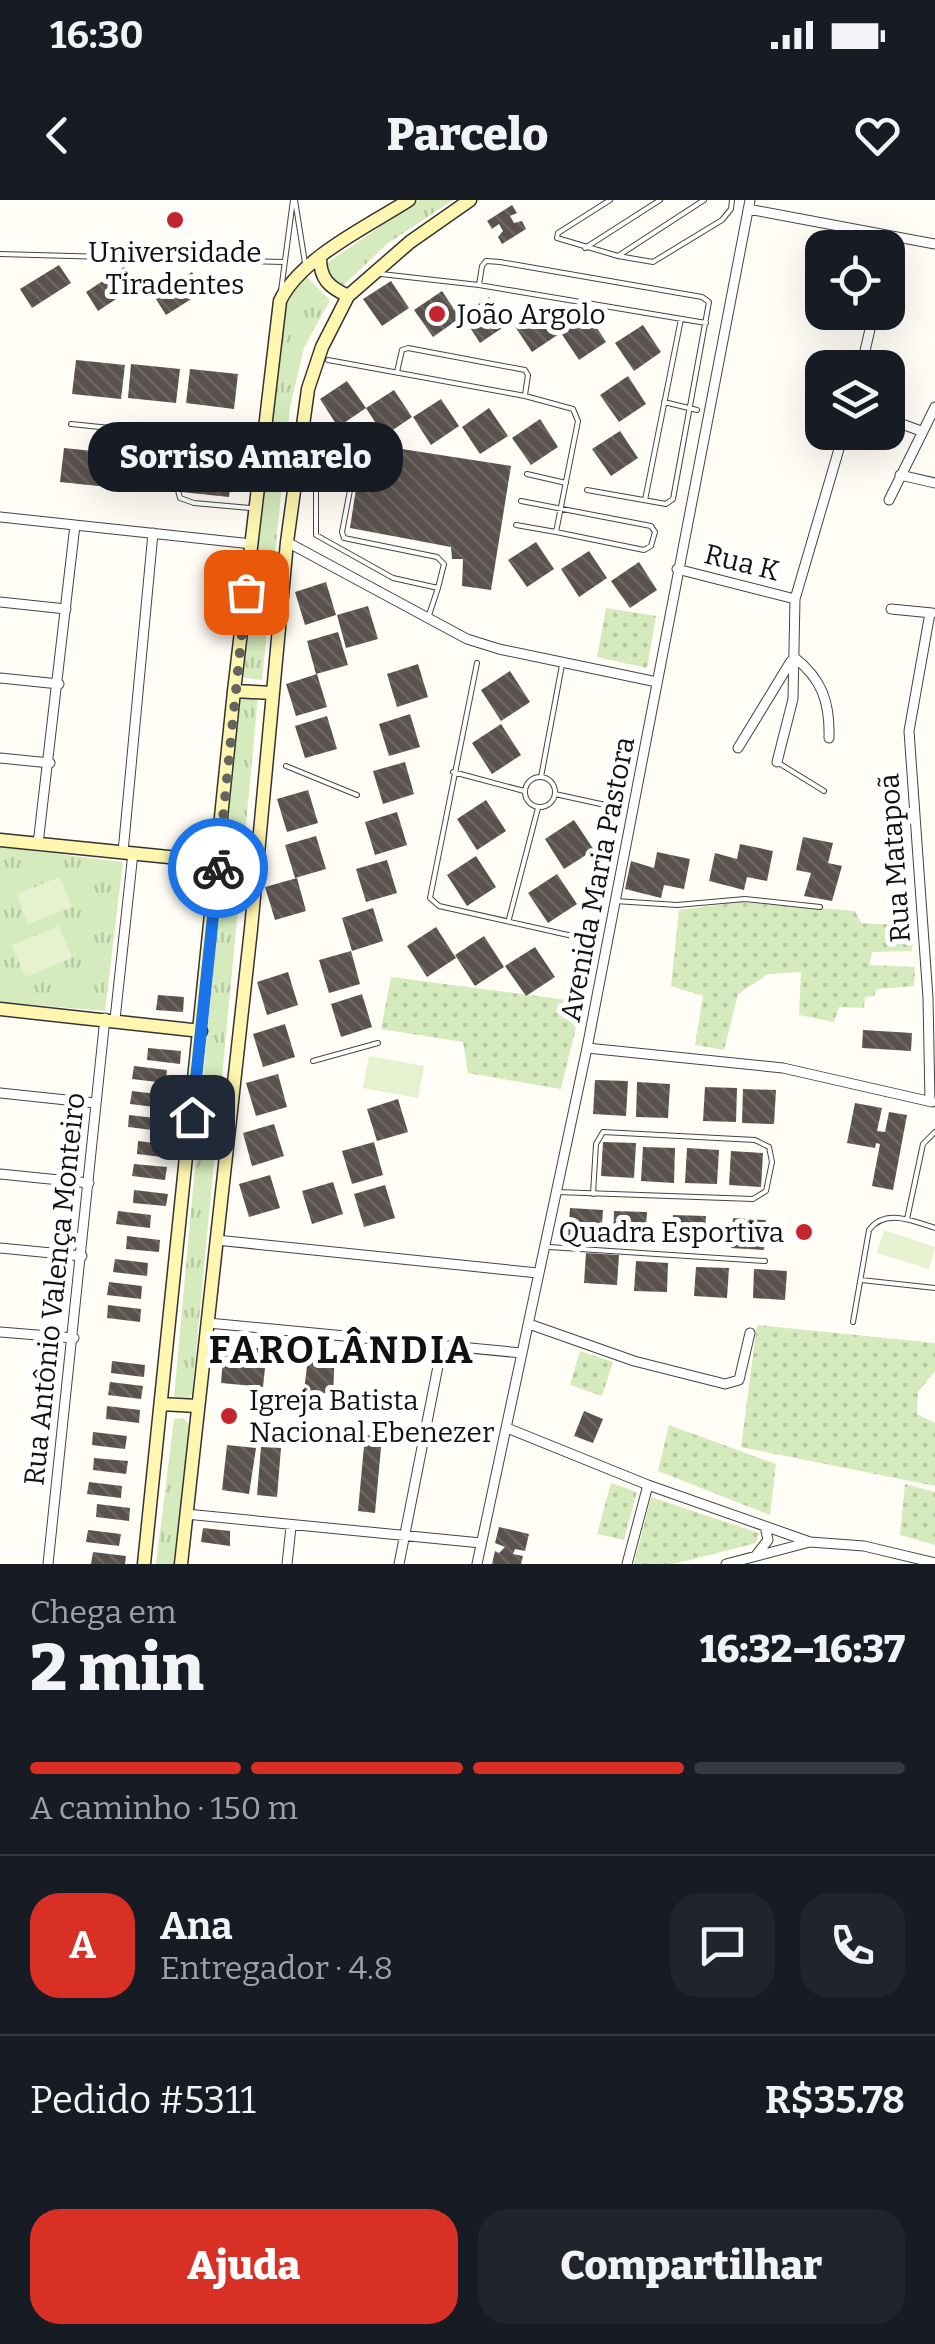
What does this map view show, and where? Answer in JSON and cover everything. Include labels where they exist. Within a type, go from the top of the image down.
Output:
[{"type":"main road","points":[[144,1564],[234,690],[280,300],[306,268],[409,200]]},
{"type":"main road","points":[[181,1564],[251,929],[287,542],[308,389],[348,296],[371,273],[470,200]]},
{"type":"main road","points":[[320,258],[320,273],[325,281],[348,296]]},
{"type":"main road","points":[[234,690],[273,692]]},
{"type":"main road","points":[[0,840],[218,862]]},
{"type":"main road","points":[[0,1009],[201,1031]]},
{"type":"main road","points":[[161,1404],[197,1406]]},
{"type":"street","points":[[749,205],[861,230]]},
{"type":"street","name":"Avenida Maria Pastora","points":[[476,1564],[587,1048],[677,569],[698,411],[749,205]]},
{"type":"street","points":[[905,239],[935,244]]},
{"type":"street","points":[[889,500],[935,407]]},
{"type":"street","points":[[905,425],[921,431]]},
{"type":"street","points":[[777,762],[789,721],[796,600],[839,450]]},
{"type":"street","points":[[900,475],[935,483]]},
{"type":"street","points":[[0,517],[252,544]]},
{"type":"street","points":[[38,844],[74,525]]},
{"type":"street","name":"Rua Antônio Valença Monteiro","points":[[48,1564],[95,1103],[110,1019],[128,852],[153,534]]},
{"type":"street","points":[[287,542],[467,639],[657,682]]},
{"type":"street","name":"Rua K","points":[[677,569],[796,600]]},
{"type":"street","points":[[0,602],[66,609]]},
{"type":"street","points":[[891,608],[933,613]]},
{"type":"street","name":"Rua Matapoã","points":[[932,1102],[909,731],[933,613]]},
{"type":"street","points":[[794,657],[812,671],[824,690],[830,738]]},
{"type":"street","points":[[738,748],[794,657]]},
{"type":"street","points":[[0,678],[59,684]]},
{"type":"street","points":[[0,758],[50,764]]},
{"type":"street","points":[[587,1048],[783,1068],[932,1102]]},
{"type":"street","points":[[0,1094],[95,1103]]},
{"type":"street","points":[[0,1174],[89,1183]]},
{"type":"street","points":[[216,1240],[538,1273]]},
{"type":"street","points":[[0,1248],[82,1256]]},
{"type":"street","points":[[208,1324],[522,1354]]},
{"type":"street","points":[[530,1324],[634,1361],[726,1384],[739,1380],[742,1374],[750,1334]]},
{"type":"street","points":[[0,1332],[74,1338]]},
{"type":"street","points":[[399,1564],[442,1346]]},
{"type":"street","points":[[507,1428],[648,1485],[810,1542],[864,1546],[935,1564]]},
{"type":"street","points":[[627,1564],[648,1485]]},
{"type":"street","points":[[186,1514],[481,1543]]},
{"type":"street","points":[[287,1564],[290,1526]]},
{"type":"street","points":[[756,1556],[768,1540],[765,1526]]},
{"type":"street","points":[[726,1564],[810,1542]]},
{"type":"lane","points":[[294,200],[306,268]]},
{"type":"lane","points":[[280,300],[294,200]]},
{"type":"lane","points":[[610,200],[556,235],[560,242],[647,262],[660,260],[722,220],[732,200]]},
{"type":"lane","points":[[586,248],[660,200]]},
{"type":"lane","points":[[618,256],[704,200]]},
{"type":"lane","points":[[0,254],[284,262]]},
{"type":"lane","points":[[479,285],[486,261],[500,262],[702,297],[709,302],[698,411],[673,500],[666,504],[587,490]]},
{"type":"lane","points":[[371,273],[479,285],[706,322]]},
{"type":"lane","points":[[645,501],[681,319]]},
{"type":"lane","points":[[397,372],[402,350],[408,348],[524,370],[528,375],[525,396]]},
{"type":"lane","points":[[323,359],[525,396],[573,409],[577,415],[556,532]]},
{"type":"lane","points":[[664,402],[698,411]]},
{"type":"lane","points":[[72,424],[178,435],[180,498],[194,504],[255,508]]},
{"type":"lane","points":[[302,436],[346,442],[357,454],[344,538],[437,558],[444,564],[428,618]]},
{"type":"lane","points":[[297,471],[316,475],[316,535],[393,578],[438,588]]},
{"type":"lane","points":[[527,474],[566,482]]},
{"type":"lane","points":[[516,525],[644,550],[650,546],[655,532],[651,526],[521,500]]},
{"type":"lane","points":[[541,777],[563,660]]},
{"type":"lane","points":[[477,663],[430,898],[439,906],[582,940],[585,950],[576,988]]},
{"type":"lane","points":[[777,762],[824,791]]},
{"type":"lane","points":[[286,766],[357,795]]},
{"type":"lane","points":[[454,772],[524,791]]},
{"type":"lane","points":[[541,777],[552,782],[556,794],[550,804],[538,808],[528,802],[524,791],[530,780],[541,777]]},
{"type":"lane","points":[[556,794],[619,808]]},
{"type":"lane","points":[[508,920],[538,808]]},
{"type":"lane","points":[[615,901],[677,905],[745,899],[820,907]]},
{"type":"lane","points":[[313,1060],[378,1043]]},
{"type":"lane","points":[[556,1192],[593,1194],[753,1199],[766,1190],[772,1154],[769,1147],[755,1140],[604,1132],[596,1144],[593,1194]]},
{"type":"lane","points":[[906,1219],[923,1144],[935,1132]]},
{"type":"lane","points":[[853,1322],[873,1224],[886,1217],[935,1228]]},
{"type":"lane","points":[[544,1246],[765,1260]]},
{"type":"lane","points":[[861,1280],[935,1288]]},
{"type":"green space","points":[[419,200],[453,200],[387,244],[346,283],[337,286],[324,270],[327,263]]},
{"type":"green space","points":[[306,276],[330,300],[304,348],[290,407],[262,680],[240,677],[281,309]]},
{"type":"green space","points":[[606,608],[656,616],[647,668],[597,657]]},
{"type":"green space","points":[[238,697],[258,697],[192,1394],[189,1398],[174,1397]]},
{"type":"green space","points":[[0,847],[123,862],[105,1011],[0,1002]]},
{"type":"green space","points":[[60,877],[72,907],[28,924],[17,894]]},
{"type":"green space","points":[[740,902],[855,911],[861,923],[914,926],[912,951],[872,952],[869,965],[915,967],[914,986],[877,989],[874,996],[865,997],[864,1008],[839,1007],[834,1022],[799,1015],[801,972],[768,974],[738,994],[724,1050],[695,1045],[703,996],[671,986],[679,910]]},
{"type":"green space","points":[[59,926],[72,958],[25,977],[12,945]]},
{"type":"green space","points":[[391,977],[582,1002],[561,1089],[468,1073],[463,1042],[381,1029]]},
{"type":"green space","points":[[369,1056],[424,1066],[418,1098],[363,1088]]},
{"type":"green space","points":[[884,1230],[935,1247],[929,1269],[877,1253]]},
{"type":"green space","points":[[757,1325],[935,1343],[935,1371],[918,1392],[917,1414],[935,1423],[935,1486],[741,1447]]},
{"type":"green space","points":[[580,1351],[613,1362],[602,1396],[570,1385]]},
{"type":"green space","points":[[184,1418],[189,1424],[174,1564],[156,1564],[174,1419]]},
{"type":"green space","points":[[669,1425],[776,1464],[770,1515],[658,1471]]},
{"type":"green space","points":[[611,1483],[637,1492],[624,1540],[597,1534]]},
{"type":"green space","points":[[905,1484],[935,1492],[935,1545],[900,1535]]},
{"type":"green space","points":[[651,1497],[759,1533],[756,1543],[674,1564],[634,1564]]},
{"type":"building","points":[[512,205],[517,213],[510,216],[514,223],[522,221],[526,229],[502,244],[499,224],[492,229],[487,221]]},
{"type":"building","points":[[59,265],[71,283],[32,308],[20,289]]},
{"type":"building","points":[[124,267],[136,286],[98,311],[86,292]]},
{"type":"building","points":[[192,272],[204,291],[166,315],[154,296]]},
{"type":"building","points":[[391,281],[409,308],[382,326],[363,299]]},
{"type":"building","name":"João Argolo","points":[[442,291],[460,318],[433,337],[414,310]]},
{"type":"building","points":[[489,297],[508,324],[480,343],[462,315]]},
{"type":"building","points":[[541,307],[559,334],[532,352],[514,325]]},
{"type":"building","points":[[588,314],[606,342],[579,360],[561,333]]},
{"type":"building","points":[[643,325],[661,352],[634,371],[615,343]]},
{"type":"building","points":[[76,360],[125,365],[121,399],[72,394]]},
{"type":"building","points":[[131,364],[180,369],[176,403],[128,398]]},
{"type":"building","points":[[190,369],[238,374],[234,409],[186,403]]},
{"type":"building","points":[[628,376],[646,404],[619,422],[600,395]]},
{"type":"building","points":[[347,381],[366,408],[338,427],[320,399]]},
{"type":"building","points":[[394,390],[412,417],[384,436],[366,408]]},
{"type":"building","points":[[441,399],[459,426],[431,445],[413,417]]},
{"type":"building","points":[[489,408],[508,436],[480,454],[462,427]]},
{"type":"building","points":[[540,419],[558,447],[531,465],[512,438]]},
{"type":"building","points":[[620,431],[638,458],[611,476],[592,449]]},
{"type":"building","points":[[363,443],[511,466],[491,590],[462,586],[463,559],[452,559],[451,547],[350,528]]},
{"type":"building","points":[[64,448],[112,453],[108,487],[60,482]]},
{"type":"building","points":[[122,451],[170,457],[166,491],[118,486]]},
{"type":"building","points":[[185,457],[233,463],[229,497],[181,492]]},
{"type":"building","points":[[536,542],[554,569],[527,587],[508,560]]},
{"type":"building","points":[[589,551],[607,578],[579,597],[561,569]]},
{"type":"building","points":[[639,562],[657,590],[630,608],[611,581]]},
{"type":"building","points":[[326,582],[336,615],[305,625],[295,592]]},
{"type":"building","points":[[368,606],[378,639],[346,648],[337,615]]},
{"type":"building","points":[[338,632],[348,665],[316,674],[307,641]]},
{"type":"building","points":[[418,664],[428,697],[397,707],[387,674]]},
{"type":"building","points":[[510,671],[530,702],[501,721],[481,690]]},
{"type":"building","points":[[317,674],[327,707],[296,716],[286,684]]},
{"type":"building","points":[[410,714],[420,747],[389,756],[379,724]]},
{"type":"building","points":[[327,716],[337,749],[305,758],[295,726]]},
{"type":"building","points":[[501,724],[521,755],[492,774],[472,743]]},
{"type":"building","points":[[405,762],[414,794],[383,804],[373,771]]},
{"type":"building","points":[[308,790],[318,823],[287,832],[277,799]]},
{"type":"building","points":[[486,800],[506,831],[477,850],[457,819]]},
{"type":"building","points":[[397,812],[407,845],[375,855],[365,822]]},
{"type":"building","points":[[574,820],[594,850],[564,869],[545,839]]},
{"type":"building","points":[[316,836],[326,869],[295,878],[285,845]]},
{"type":"building","points":[[803,837],[833,843],[828,863],[842,866],[832,901],[804,896],[811,873],[796,870]]},
{"type":"building","points":[[740,844],[773,851],[767,881],[747,877],[744,890],[709,881],[715,853],[737,859]]},
{"type":"building","points":[[657,852],[690,859],[684,889],[664,885],[661,898],[625,889],[631,861],[654,868]]},
{"type":"building","points":[[476,856],[496,887],[467,906],[447,875]]},
{"type":"building","points":[[387,860],[397,893],[366,902],[356,869]]},
{"type":"building","points":[[557,874],[577,904],[548,923],[528,893]]},
{"type":"building","points":[[297,878],[306,911],[275,920],[265,887]]},
{"type":"building","points":[[373,908],[383,941],[352,951],[342,918]]},
{"type":"building","points":[[436,927],[456,958],[427,977],[407,946]]},
{"type":"building","points":[[484,936],[504,967],[475,986],[455,955]]},
{"type":"building","points":[[535,947],[555,977],[526,996],[505,966]]},
{"type":"building","points":[[351,951],[360,984],[329,993],[319,960]]},
{"type":"building","points":[[288,972],[298,1005],[267,1015],[257,982]]},
{"type":"building","points":[[362,994],[372,1027],[341,1037],[331,1004]]},
{"type":"building","points":[[158,995],[184,997],[183,1012],[156,1010]]},
{"type":"building","points":[[285,1024],[295,1057],[263,1067],[253,1034]]},
{"type":"building","points":[[863,1030],[912,1033],[911,1051],[862,1048]]},
{"type":"building","points":[[148,1048],[181,1051],[180,1064],[147,1060]]},
{"type":"building","points":[[134,1066],[167,1070],[166,1083],[132,1079]]},
{"type":"building","points":[[278,1074],[287,1107],[256,1116],[246,1083]]},
{"type":"building","points":[[595,1080],[628,1081],[626,1116],[593,1114]]},
{"type":"building","points":[[637,1082],[670,1084],[668,1118],[636,1117]]},
{"type":"building","points":[[705,1087],[737,1088],[736,1122],[703,1121]]},
{"type":"building","points":[[743,1089],[776,1090],[774,1124],[742,1123]]},
{"type":"building","points":[[132,1091],[165,1095],[163,1108],[130,1104]]},
{"type":"building","points":[[398,1099],[408,1132],[377,1141],[367,1109]]},
{"type":"building","points":[[855,1103],[882,1108],[877,1131],[885,1132],[889,1112],[907,1115],[893,1190],[872,1186],[880,1144],[876,1143],[875,1148],[847,1143]]},
{"type":"building","points":[[129,1115],[163,1119],[161,1131],[128,1127]]},
{"type":"building","points":[[274,1124],[284,1156],[252,1166],[243,1133]]},
{"type":"building","points":[[138,1141],[171,1145],[170,1158],[137,1154]]},
{"type":"building","points":[[374,1142],[383,1175],[352,1184],[342,1151]]},
{"type":"building","points":[[603,1142],[636,1143],[634,1178],[601,1176]]},
{"type":"building","points":[[643,1147],[675,1148],[674,1183],[641,1181]]},
{"type":"building","points":[[687,1148],[719,1150],[717,1184],[685,1183]]},
{"type":"building","points":[[731,1151],[763,1153],[761,1187],[729,1185]]},
{"type":"building","points":[[134,1164],[167,1167],[165,1180],[132,1176]]},
{"type":"building","points":[[270,1175],[280,1208],[249,1217],[239,1184]]},
{"type":"building","points":[[333,1182],[343,1214],[312,1224],[302,1191]]},
{"type":"building","points":[[385,1185],[395,1218],[364,1227],[354,1194]]},
{"type":"building","points":[[134,1190],[168,1194],[166,1206],[133,1203]]},
{"type":"building","points":[[570,1208],[603,1210],[601,1239],[568,1237]]},
{"type":"building","points":[[118,1211],[151,1215],[150,1228],[116,1224]]},
{"type":"building","points":[[614,1211],[647,1212],[645,1242],[613,1240]]},
{"type":"building","points":[[673,1215],[706,1216],[704,1246],[671,1244]]},
{"type":"building","points":[[733,1218],[766,1220],[764,1250],[731,1248]]},
{"type":"building","points":[[127,1236],[160,1240],[159,1252],[126,1249]]},
{"type":"building","points":[[586,1253],[619,1255],[617,1285],[584,1283]]},
{"type":"building","points":[[115,1259],[148,1263],[147,1276],[113,1272]]},
{"type":"building","points":[[636,1261],[668,1263],[667,1292],[634,1291]]},
{"type":"building","points":[[696,1267],[729,1268],[727,1298],[694,1296]]},
{"type":"building","points":[[754,1269],[787,1271],[785,1300],[753,1298]]},
{"type":"building","points":[[109,1282],[142,1286],[141,1299],[107,1295]]},
{"type":"building","points":[[108,1305],[141,1309],[140,1322],[107,1318]]},
{"type":"building","points":[[224,1345],[267,1349],[263,1387],[221,1383]]},
{"type":"building","points":[[309,1349],[335,1352],[333,1394],[304,1391]]},
{"type":"building","points":[[112,1361],[145,1365],[144,1377],[111,1373]]},
{"type":"building","points":[[110,1382],[143,1386],[141,1399],[108,1395]]},
{"type":"building","points":[[107,1406],[140,1410],[139,1423],[106,1419]]},
{"type":"building","points":[[584,1411],[603,1419],[593,1443],[574,1436]]},
{"type":"building","points":[[93,1432],[127,1436],[125,1449],[92,1445]]},
{"type":"building","points":[[365,1435],[382,1437],[375,1513],[358,1511]]},
{"type":"building","points":[[227,1445],[256,1448],[249,1494],[222,1490]]},
{"type":"building","points":[[261,1447],[281,1448],[277,1497],[257,1495]]},
{"type":"building","points":[[94,1458],[128,1461],[126,1474],[93,1470]]},
{"type":"building","points":[[89,1482],[122,1486],[121,1498],[87,1494]]},
{"type":"building","points":[[97,1504],[130,1508],[129,1521],[96,1517]]},
{"type":"building","points":[[499,1527],[529,1534],[525,1551],[515,1549],[513,1554],[523,1556],[521,1564],[492,1564],[495,1551],[499,1553],[505,1547],[495,1543]]},
{"type":"building","points":[[203,1528],[230,1531],[230,1546],[201,1542]]},
{"type":"building","points":[[88,1530],[121,1534],[119,1546],[86,1542]]},
{"type":"building","points":[[93,1552],[126,1556],[125,1564],[91,1564]]},
{"type":"way so far","points":[[218,868],[246,592]]},
{"type":"place","name":"Universidade Tiradentes","points":[[175,220]]},
{"type":"place","name":"João Argolo","points":[[437,314]]},
{"type":"place","name":"Sorriso Amarelo","points":[[246,592]]},
{"type":"place","name":"Quadra Esportiva","points":[[804,1232]]},
{"type":"place","name":"Igreja Batista Nacional Ebenezer","points":[[229,1416]]},
{"type":"district","name":"FAROLÂNDIA","points":[[342,1350]]},
{"type":"route","points":[[192,1117],[218,868]]}]
